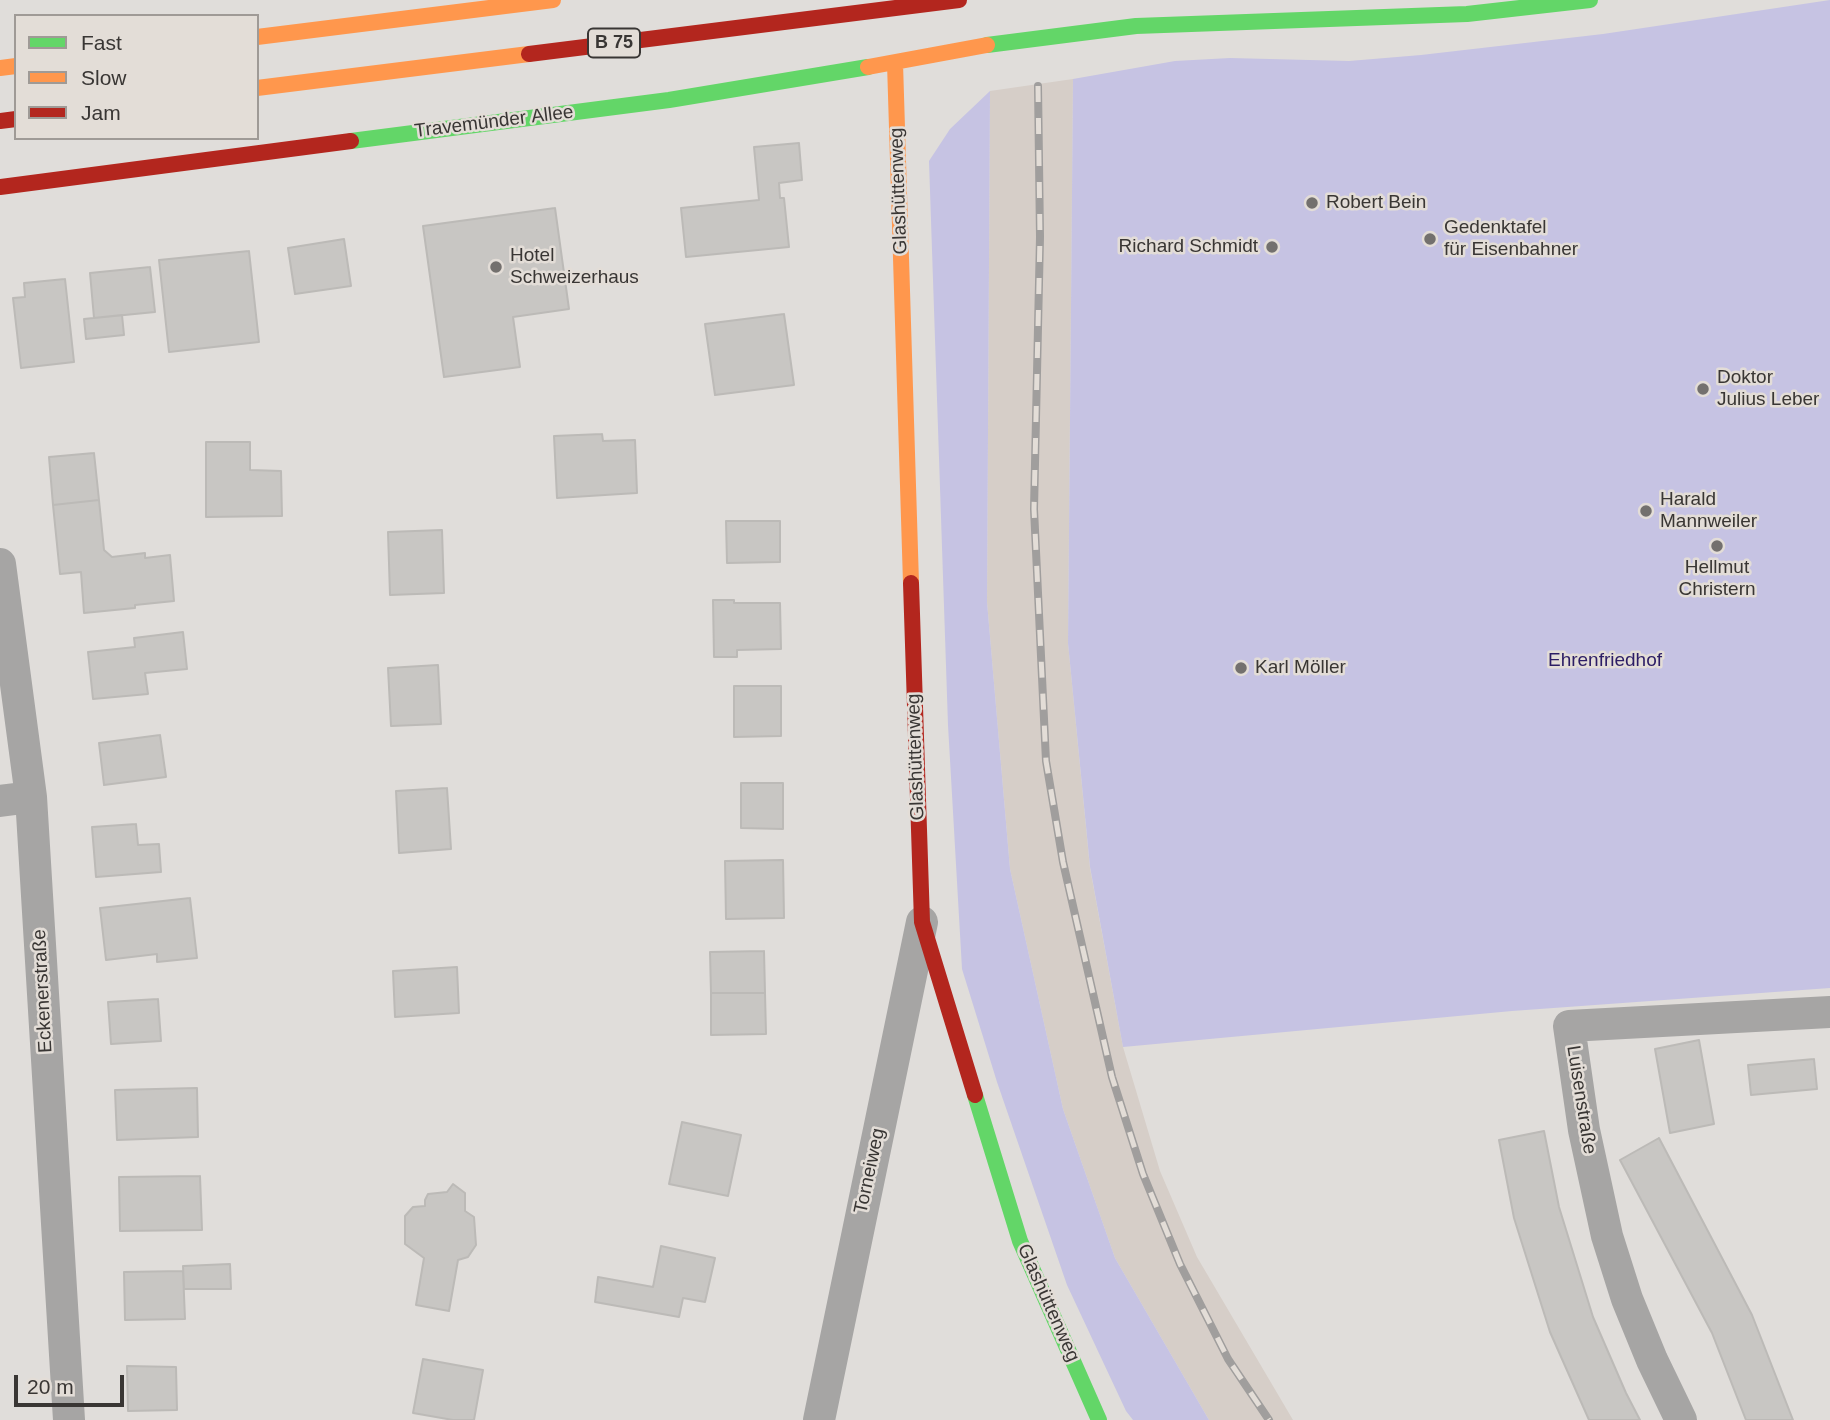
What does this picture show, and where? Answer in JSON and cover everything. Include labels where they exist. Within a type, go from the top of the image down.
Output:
[{"type":"main road","points":[[475,0],[530,3]]},
{"type":"main road","points":[[259,37],[553,0]]},
{"type":"main road","name":"B 75","points":[[259,88],[959,0]]},
{"type":"main road","name":"Travemünder Allee","points":[[0,187],[669,100],[987,45],[1136,26],[1467,13],[1590,0]]},
{"type":"main road","name":"Glashüttenweg","points":[[895,63],[922,922],[1020,1241],[1099,1420]]},
{"type":"street","name":"Eckenerstraße","points":[[0,564],[15,799],[69,1420]]},
{"type":"street","name":"Torneiweg","points":[[819,1420],[922,922]]},
{"type":"street","name":"Luisenstraße","points":[[1681,1420],[1627,1299],[1607,1236],[1584,1130],[1569,1026],[1830,1012]]},
{"type":"shaded area","points":[[1073,79],[1068,643],[1090,868],[1123,1047],[1160,1171],[1197,1257],[1293,1420],[1209,1420],[1115,1258],[1063,1109],[1010,869],[987,602],[990,91]]},
{"type":"green space","name":"Ehrenfriedhof","points":[[1830,0],[1830,988],[1512,1011],[1123,1047],[1090,867],[1068,643],[1073,79],[1175,61],[1230,58],[1349,61],[1421,55],[1603,34]]},
{"type":"green space","points":[[990,91],[987,602],[1010,869],[1063,1109],[1115,1258],[1209,1420],[1133,1420],[1126,1411],[1067,1285],[997,1082],[962,969],[948,725],[929,161],[950,129]]},
{"type":"building","points":[[799,143],[802,180],[779,183],[780,198],[784,198],[789,247],[686,257],[681,208],[759,200],[754,147]]},
{"type":"building","name":"Hotel Schweizerhaus","points":[[555,208],[569,309],[513,317],[520,367],[444,377],[423,226]]},
{"type":"building","points":[[344,239],[351,286],[295,294],[288,248]]},
{"type":"building","points":[[249,251],[259,342],[169,352],[159,260]]},
{"type":"building","points":[[150,267],[155,312],[94,318],[90,273]]},
{"type":"building","points":[[65,279],[74,362],[21,368],[13,298],[25,297],[24,283]]},
{"type":"building","points":[[784,314],[794,385],[715,395],[705,324]]},
{"type":"building","points":[[122,315],[124,335],[86,339],[84,319]]},
{"type":"building","points":[[602,434],[603,441],[635,440],[637,493],[557,498],[554,436]]},
{"type":"building","points":[[206,442],[250,442],[250,470],[281,471],[282,516],[206,517]]},
{"type":"building","points":[[94,453],[99,500],[53,505],[49,457]]},
{"type":"building","points":[[99,500],[104,550],[112,557],[145,553],[145,558],[170,555],[174,601],[84,613],[81,572],[60,574],[53,505]]},
{"type":"building","points":[[726,521],[780,521],[780,562],[727,563]]},
{"type":"building","points":[[442,530],[444,593],[390,595],[388,532]]},
{"type":"building","points":[[713,600],[780,603],[781,649],[737,650],[737,657],[714,657]]},
{"type":"building","points":[[183,632],[187,669],[145,673],[148,694],[93,699],[88,652],[135,647],[134,638]]},
{"type":"building","points":[[438,665],[441,724],[391,726],[388,668]]},
{"type":"building","points":[[734,686],[781,686],[781,736],[734,737]]},
{"type":"building","points":[[160,735],[166,777],[104,785],[99,743]]},
{"type":"building","points":[[741,783],[783,783],[783,829],[741,828]]},
{"type":"building","points":[[447,788],[451,849],[399,853],[396,791]]},
{"type":"building","points":[[136,824],[138,845],[159,844],[161,872],[96,877],[92,827]]},
{"type":"building","points":[[783,860],[784,918],[726,919],[725,861]]},
{"type":"building","points":[[190,898],[197,958],[157,962],[157,954],[106,960],[100,908]]},
{"type":"building","points":[[764,951],[765,993],[711,993],[710,952]]},
{"type":"building","points":[[457,967],[459,1013],[395,1017],[393,971]]},
{"type":"building","points":[[711,993],[765,993],[766,1034],[711,1035]]},
{"type":"building","points":[[158,999],[161,1041],[111,1044],[108,1002]]},
{"type":"building","points":[[1699,1040],[1714,1124],[1670,1133],[1655,1049]]},
{"type":"building","points":[[1814,1059],[1817,1089],[1751,1095],[1748,1065]]},
{"type":"building","points":[[197,1088],[198,1137],[117,1140],[115,1090]]},
{"type":"building","points":[[682,1122],[741,1135],[728,1196],[669,1184]]},
{"type":"building","points":[[1544,1131],[1559,1207],[1593,1317],[1640,1420],[1589,1420],[1550,1332],[1514,1218],[1499,1140]]},
{"type":"building","points":[[1659,1138],[1752,1315],[1793,1420],[1746,1420],[1712,1333],[1620,1160]]},
{"type":"building","points":[[200,1176],[202,1230],[120,1231],[119,1177]]},
{"type":"building","points":[[453,1184],[465,1193],[465,1211],[474,1217],[476,1245],[468,1257],[458,1260],[449,1311],[416,1305],[424,1258],[405,1244],[405,1216],[413,1207],[425,1206],[428,1194],[447,1192]]},
{"type":"building","points":[[661,1246],[715,1258],[705,1302],[683,1298],[679,1317],[595,1302],[598,1277],[653,1287]]},
{"type":"building","points":[[230,1264],[231,1289],[184,1289],[183,1266]]},
{"type":"building","points":[[183,1271],[185,1319],[125,1320],[124,1272]]},
{"type":"building","points":[[423,1359],[483,1370],[474,1420],[453,1420],[413,1413]]},
{"type":"building","points":[[127,1366],[176,1367],[177,1410],[128,1411]]},
{"type":"railway","points":[[1038,86],[1040,237],[1034,509],[1046,761],[1063,862],[1112,1077],[1143,1174],[1180,1264],[1228,1359],[1269,1420]]},
{"type":"traffic: fast","points":[[987,45],[1136,26],[1467,14],[1590,0]]},
{"type":"traffic: fast","points":[[351,141],[669,100],[868,67]]},
{"type":"traffic: fast","points":[[975,1095],[1020,1241],[1099,1420]]},
{"type":"traffic: slow","points":[[259,37],[553,0]]},
{"type":"traffic: slow","points":[[868,67],[987,45]]},
{"type":"traffic: slow","points":[[259,88],[529,54]]},
{"type":"traffic: slow","points":[[895,63],[911,583]]},
{"type":"traffic: slow","points":[[0,68],[14,66]]},
{"type":"traffic: jam","points":[[529,54],[959,0]]},
{"type":"traffic: jam","points":[[0,121],[14,119]]},
{"type":"traffic: jam","points":[[0,187],[351,141]]},
{"type":"traffic: jam","points":[[911,583],[922,922],[975,1095]]},
{"type":"place","name":"Robert Bein","points":[[1312,203]]},
{"type":"place","name":"Gedenktafel für Eisenbahner","points":[[1430,239]]},
{"type":"place","name":"Richard Schmidt","points":[[1272,247]]},
{"type":"place","name":"Hotel Schweizerhaus","points":[[496,267]]},
{"type":"place","name":"Doktor Julius Leber","points":[[1703,389]]},
{"type":"place","name":"Harald Mannweiler","points":[[1646,511]]},
{"type":"place","name":"Hellmut Christern","points":[[1717,546]]},
{"type":"place","name":"Karl Möller","points":[[1241,668]]}]
